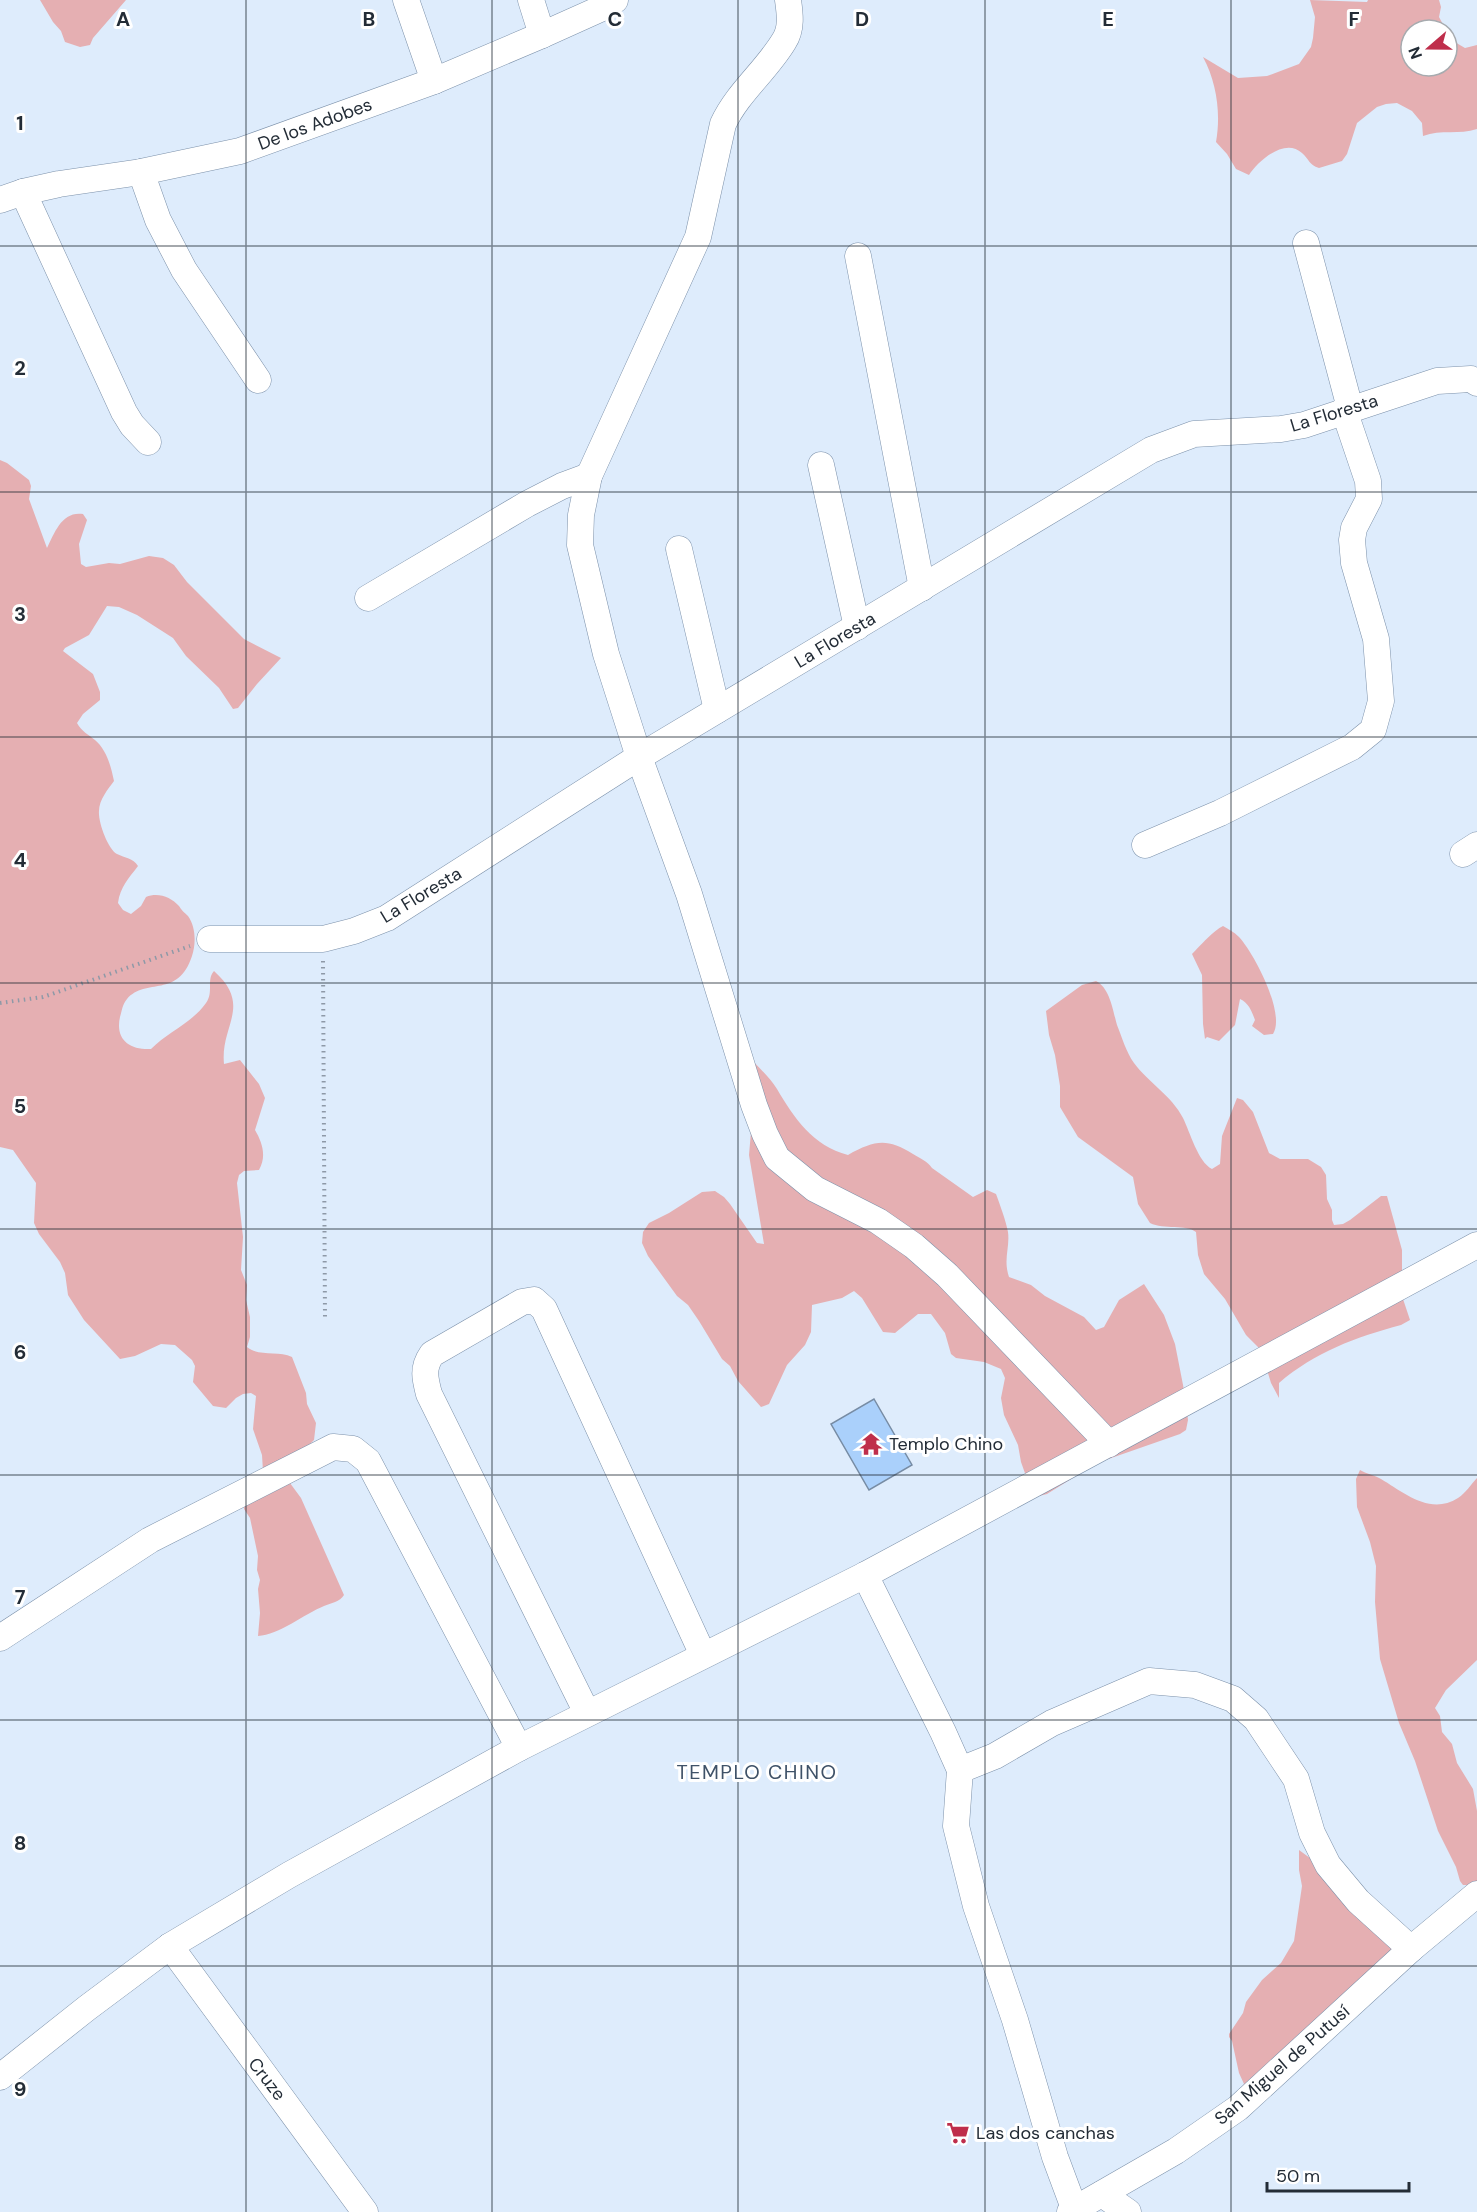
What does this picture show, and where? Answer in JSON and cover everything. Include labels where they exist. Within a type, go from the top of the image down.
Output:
[{"type":"street","points":[[406,0],[434,81]]},
{"type":"street","points":[[531,0],[542,35]]},
{"type":"street","name":"De los Adobes","points":[[11,196],[60,184],[141,172],[240,151],[434,81],[542,35],[615,0]]},
{"type":"street","points":[[788,0],[791,18],[785,40],[736,101],[723,124],[699,237],[589,476],[581,515],[580,545],[606,654],[639,757],[689,894],[754,1105],[777,1158],[814,1189],[878,1221],[914,1246],[947,1275],[1109,1444]]},
{"type":"street","points":[[141,172],[158,220],[184,270],[258,380]]},
{"type":"street","points":[[11,196],[124,412],[132,425],[148,442]]},
{"type":"street","points":[[1145,845],[1220,813],[1352,747],[1373,730],[1382,701],[1376,639],[1354,563],[1352,540],[1354,528],[1369,499],[1368,481],[1347,409],[1306,243]]},
{"type":"street","points":[[858,256],[922,588]]},
{"type":"street","name":"La Floresta","points":[[210,939],[323,939],[354,931],[387,918],[639,757],[1151,450],[1169,442],[1194,434],[1281,429],[1304,425],[1437,381],[1475,380]]},
{"type":"street","points":[[821,465],[857,627]]},
{"type":"street","points":[[368,598],[526,504],[562,486],[589,476]]},
{"type":"street","points":[[679,549],[717,710]]},
{"type":"street","points":[[0,2077],[170,1946],[289,1875],[519,1748],[865,1575],[1477,1245]]},
{"type":"street","points":[[587,1713],[429,1395],[424,1376],[426,1363],[432,1354],[522,1302],[534,1300],[544,1309],[703,1655]]},
{"type":"street","points":[[0,1638],[150,1540],[333,1448],[353,1449],[368,1461],[519,1748]]},
{"type":"street","points":[[865,1575],[960,1770],[956,1826],[976,1906],[1015,2020],[1072,2210]]},
{"type":"street","points":[[960,1770],[995,1756],[1052,1723],[1149,1681],[1195,1685],[1233,1700],[1256,1719],[1296,1779],[1312,1833],[1328,1864],[1358,1900],[1411,1949]]},
{"type":"street","name":"San Miguel de Putusí","points":[[1072,2210],[1176,2151],[1238,2108],[1411,1949],[1477,1894]]},
{"type":"street","name":"Cruze","points":[[170,1946],[365,2212]]},
{"type":"street","points":[[1102,2194],[1128,2212]]},
{"type":"path","points":[[0,1003],[43,997],[210,939]]},
{"type":"path","points":[[323,939],[325,1319]]},
{"type":"shaded area","points":[[40,0],[126,0],[93,38],[90,45],[80,47],[65,42],[61,31]]},
{"type":"shaded area","points":[[1310,0],[1367,2],[1368,0],[1439,0],[1440,18],[1399,18],[1399,78],[1459,78],[1459,44],[1465,48],[1477,45],[1477,129],[1423,136],[1422,123],[1412,111],[1397,103],[1386,104],[1377,107],[1357,123],[1347,154],[1342,161],[1319,168],[1311,164],[1302,153],[1288,148],[1272,153],[1249,175],[1236,169],[1216,142],[1217,99],[1212,77],[1203,57],[1238,78],[1267,76],[1299,64],[1311,47],[1315,17]]},
{"type":"shaded area","points":[[0,460],[29,480],[31,486],[29,499],[47,548],[56,529],[64,519],[83,514],[87,520],[79,544],[81,564],[86,567],[109,563],[120,564],[149,556],[163,558],[174,565],[187,582],[244,639],[281,658],[238,708],[233,709],[219,688],[186,656],[173,638],[137,615],[119,607],[107,606],[89,635],[63,651],[93,674],[100,692],[100,700],[83,714],[77,723],[103,749],[113,776],[114,781],[99,807],[102,828],[114,851],[138,866],[123,887],[118,903],[123,910],[131,914],[141,906],[146,897],[164,896],[176,903],[188,916],[194,930],[195,941],[192,956],[179,978],[170,983],[143,989],[125,1001],[119,1025],[122,1037],[125,1042],[136,1048],[151,1049],[201,1010],[210,995],[210,978],[214,971],[225,983],[233,1006],[224,1050],[224,1064],[240,1060],[259,1084],[265,1098],[255,1130],[263,1149],[263,1160],[259,1170],[244,1171],[239,1175],[237,1183],[243,1237],[241,1270],[247,1285],[246,1300],[250,1317],[250,1337],[247,1347],[257,1352],[292,1357],[306,1393],[307,1404],[316,1423],[314,1440],[306,1448],[263,1471],[262,1455],[253,1429],[256,1396],[251,1393],[243,1394],[226,1408],[213,1406],[193,1382],[195,1366],[192,1360],[175,1345],[161,1344],[135,1356],[120,1359],[84,1320],[68,1295],[65,1273],[60,1262],[39,1234],[34,1223],[36,1183],[13,1150],[0,1147]]},
{"type":"shaded area","points":[[1223,926],[1239,937],[1260,969],[1275,1013],[1276,1025],[1273,1034],[1264,1035],[1252,1026],[1255,1020],[1253,1014],[1248,1005],[1240,999],[1235,1025],[1219,1041],[1207,1037],[1205,1039],[1202,975],[1192,954]]},
{"type":"shaded area","points":[[1096,981],[1108,994],[1117,1025],[1131,1059],[1178,1110],[1203,1160],[1212,1169],[1220,1164],[1222,1136],[1237,1098],[1243,1100],[1253,1112],[1269,1153],[1280,1159],[1308,1159],[1321,1167],[1326,1175],[1327,1199],[1332,1210],[1334,1225],[1343,1224],[1381,1196],[1387,1196],[1402,1250],[1402,1296],[1410,1320],[1352,1340],[1322,1354],[1279,1383],[1279,1398],[1271,1383],[1261,1350],[1246,1335],[1225,1299],[1204,1274],[1198,1255],[1196,1232],[1187,1228],[1150,1223],[1138,1204],[1133,1177],[1078,1137],[1060,1107],[1060,1086],[1046,1011],[1082,985]]},
{"type":"shaded area","points":[[745,1053],[770,1079],[806,1130],[825,1145],[848,1155],[874,1144],[896,1145],[924,1160],[973,1197],[987,1190],[996,1194],[1008,1232],[1009,1277],[1031,1285],[1045,1296],[1084,1317],[1096,1330],[1104,1327],[1119,1300],[1144,1284],[1164,1315],[1175,1344],[1188,1420],[1186,1430],[1097,1463],[1047,1494],[1027,1499],[1026,1476],[1018,1445],[1004,1415],[1001,1398],[1005,1378],[1001,1369],[984,1362],[956,1358],[951,1354],[945,1333],[931,1314],[918,1314],[895,1333],[883,1332],[862,1298],[854,1291],[842,1298],[812,1305],[811,1332],[805,1345],[787,1365],[769,1404],[761,1407],[722,1359],[688,1305],[677,1296],[648,1256],[642,1243],[643,1232],[649,1223],[702,1192],[715,1191],[730,1204],[757,1243],[764,1244],[749,1155],[751,1132]]},
{"type":"shaded area","points":[[1360,1470],[1417,1500],[1437,1504],[1448,1503],[1458,1498],[1477,1478],[1477,1660],[1446,1690],[1435,1708],[1440,1716],[1442,1732],[1452,1744],[1457,1763],[1473,1789],[1477,1811],[1477,1881],[1472,1885],[1463,1885],[1460,1881],[1456,1867],[1438,1831],[1415,1761],[1399,1723],[1380,1659],[1375,1602],[1376,1566],[1357,1507],[1356,1479]]},
{"type":"shaded area","points":[[287,1479],[301,1498],[344,1595],[338,1601],[283,1628],[258,1636],[260,1580],[257,1570],[258,1556],[250,1518],[244,1509],[244,1504]]},
{"type":"shaded area","points":[[1299,1850],[1314,1861],[1413,1956],[1242,2087],[1244,2084],[1229,2034],[1243,2013],[1246,2002],[1262,1980],[1281,1963],[1294,1941],[1302,1886]]},
{"type":"building","name":"Templo Chino","points":[[874,1399],[912,1465],[869,1490],[831,1424]]},
{"type":"place","name":"Templo Chino","points":[[871,1444]]},
{"type":"place","name":"Las dos canchas","points":[[958,2133]]},
{"type":"district","name":"TEMPLO CHINO","points":[[757,1772]]}]
